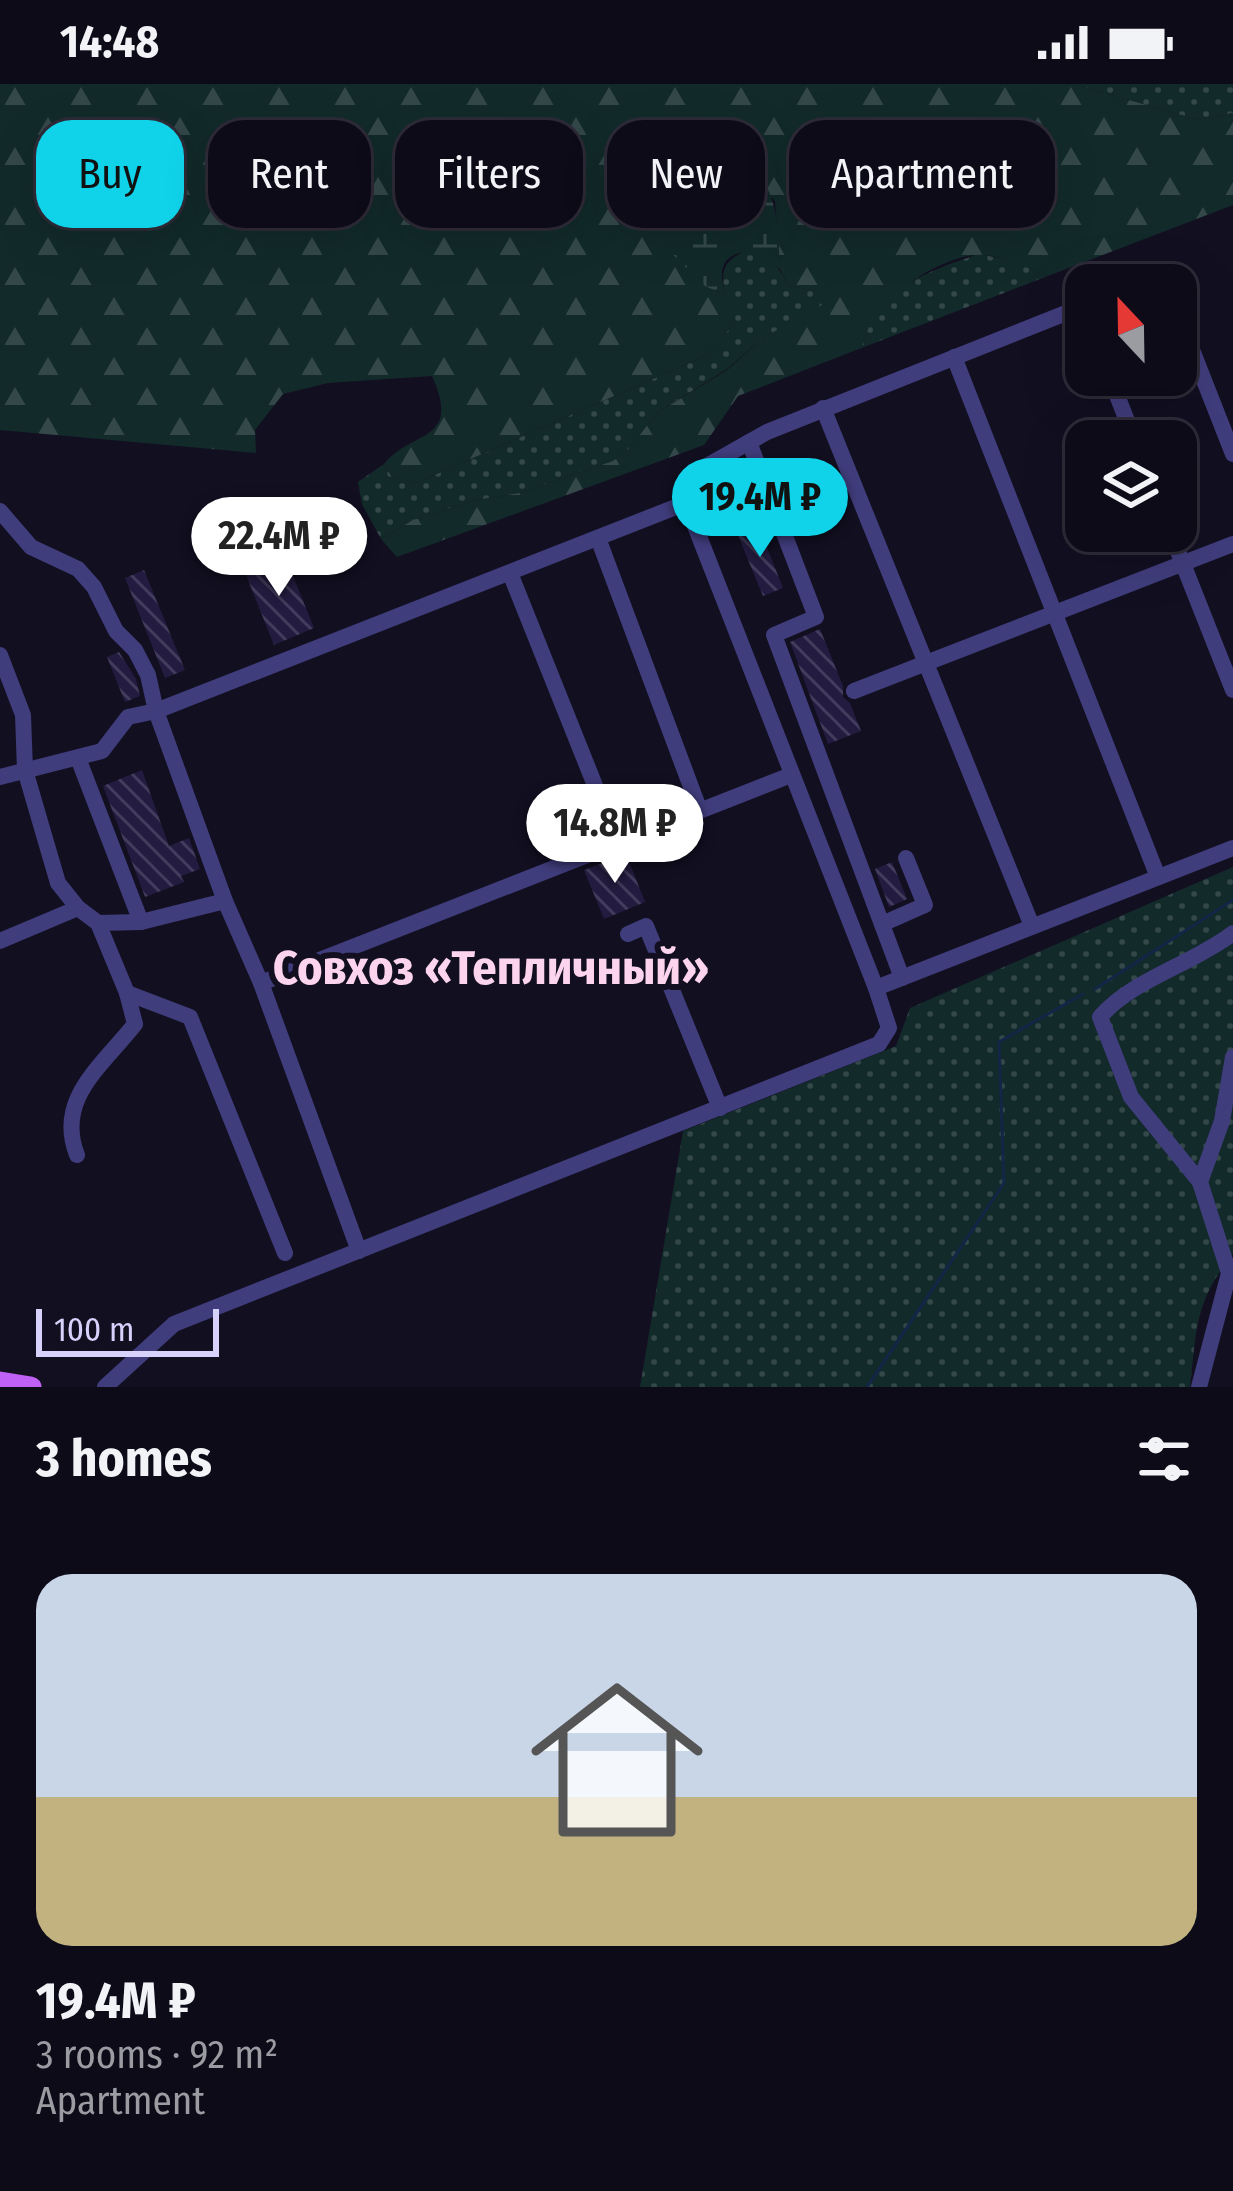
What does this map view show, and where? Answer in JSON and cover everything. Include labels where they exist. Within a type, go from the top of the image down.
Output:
[{"type":"main road","points":[[0,1382],[31,1387]]},
{"type":"street","points":[[105,1387],[174,1324],[879,1044],[889,1028],[876,988],[686,503],[691,482],[705,466],[824,408],[1065,317]]},
{"type":"street","points":[[954,357],[1158,877]]},
{"type":"street","points":[[1197,362],[1233,454]]},
{"type":"street","points":[[824,408],[1032,926]]},
{"type":"street","points":[[749,442],[816,617],[774,634],[902,978]]},
{"type":"street","points":[[0,776],[102,751],[128,717],[156,711],[686,503]]},
{"type":"street","points":[[0,511],[31,547],[78,569],[148,675],[156,711],[225,901],[359,1251]]},
{"type":"street","points":[[598,538],[700,811]]},
{"type":"street","points":[[854,692],[1233,544]]},
{"type":"street","points":[[1179,552],[1233,690]]},
{"type":"street","points":[[510,572],[602,803],[570,814]]},
{"type":"street","points":[[0,655],[22,715],[25,770],[58,883],[98,923],[135,1024],[72,1104],[68,1132],[77,1155]]},
{"type":"street","points":[[78,758],[141,922]]},
{"type":"street","points":[[260,983],[791,775]]},
{"type":"street","points":[[876,988],[1233,848]]},
{"type":"street","points":[[882,923],[925,905],[906,858]]},
{"type":"street","points":[[98,923],[141,922],[225,901]]},
{"type":"street","points":[[0,941],[78,908]]},
{"type":"street","points":[[628,934],[646,926],[720,1108]]},
{"type":"street","points":[[1199,1387],[1231,1271],[1200,1182],[1131,1097],[1100,1017],[1115,1000],[1203,956],[1233,934]]},
{"type":"street","points":[[127,993],[190,1017],[285,1252]]},
{"type":"street","points":[[1200,1182],[1222,1121],[1233,1058]]},
{"type":"green space","points":[[0,84],[1074,84],[1198,120],[1233,113],[1233,205],[1079,264],[1065,264],[1065,269],[1048,276],[992,256],[949,262],[909,283],[892,298],[868,330],[864,347],[738,396],[704,445],[397,557],[381,539],[413,520],[472,501],[519,493],[613,461],[657,413],[727,370],[763,338],[822,305],[817,291],[789,286],[780,269],[775,201],[765,190],[765,120],[607,120],[607,228],[687,228],[705,286],[727,296],[735,323],[705,356],[416,483],[392,477],[384,464],[438,424],[440,398],[432,376],[328,383],[283,394],[255,430],[256,453],[0,430]]},
{"type":"green space","points":[[1074,84],[1233,84],[1233,113],[1198,120]]},
{"type":"green space","points":[[765,185],[776,217],[780,269],[756,254],[734,255],[722,269],[727,296],[705,286],[660,242],[661,228],[765,228]]},
{"type":"green space","points":[[748,251],[773,262],[789,286],[818,291],[823,305],[763,338],[727,369],[657,413],[613,461],[519,493],[472,501],[413,520],[381,539],[362,504],[358,482],[384,464],[392,477],[416,483],[705,356],[735,323],[724,271],[736,256]]},
{"type":"green space","points":[[979,254],[1048,276],[864,347],[867,328],[889,297],[924,275]]},
{"type":"green space","points":[[1233,867],[1233,1254],[1204,1302],[1190,1387],[640,1387],[683,1131],[896,1046],[910,1008]]},
{"type":"building","points":[[758,525],[783,588],[763,596],[737,533]]},
{"type":"building","points":[[284,554],[314,628],[274,645],[244,570]]},
{"type":"building","points":[[144,570],[185,670],[165,678],[125,578]]},
{"type":"building","points":[[820,629],[843,697],[861,731],[828,744],[790,642]]},
{"type":"building","points":[[119,652],[136,679],[140,696],[125,702],[107,657]]},
{"type":"building","points":[[142,770],[169,846],[189,838],[200,869],[181,876],[184,882],[145,897],[103,786]]},
{"type":"building","points":[[608,814],[615,830],[573,847],[565,829]]},
{"type":"building","points":[[626,854],[645,902],[604,919],[584,870]]},
{"type":"building","points":[[892,862],[907,899],[889,907],[875,869]]},
{"type":"waterway","points":[[1095,989],[1233,900]]},
{"type":"waterway","points":[[867,1387],[1004,1183],[999,1042],[1083,994]]},
{"type":"district","name":"Совхоз «Тепличный»","points":[[491,967]]}]
